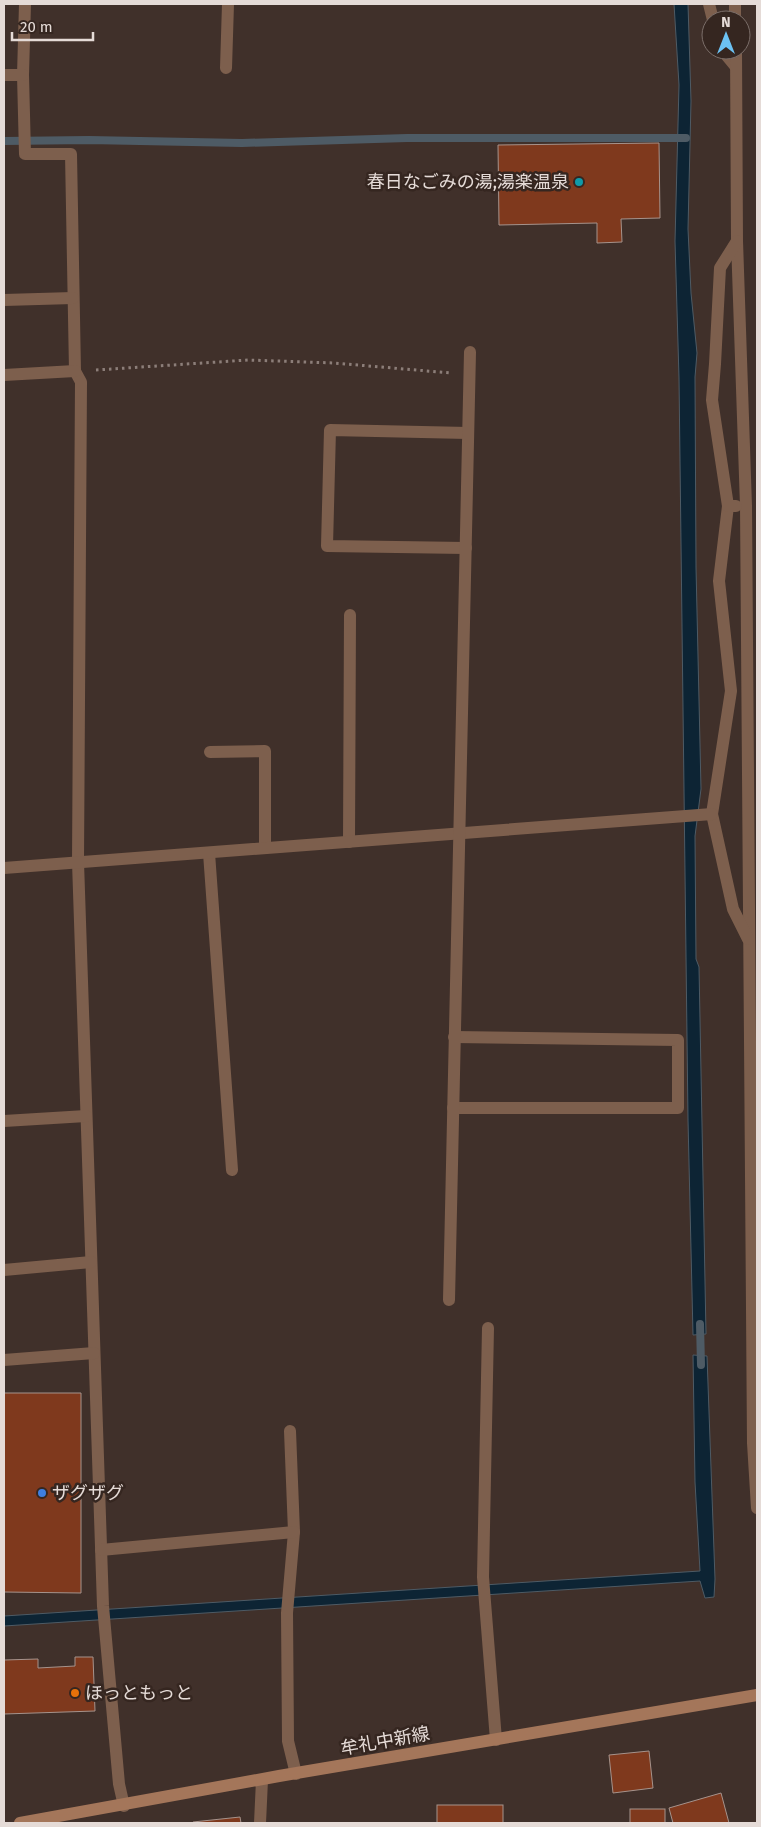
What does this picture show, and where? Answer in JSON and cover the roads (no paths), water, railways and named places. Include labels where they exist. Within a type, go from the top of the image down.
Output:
[{"type":"main road","name":"牟礼中新線","points":[[20,1823],[757,1695]]},
{"type":"street","points":[[25,4],[23,75],[25,154],[71,154],[75,371],[81,382],[78,862],[86,1116],[103,1606],[119,1784],[124,1806]]},
{"type":"street","points":[[226,68],[228,4]]},
{"type":"street","points":[[730,60],[736,67]]},
{"type":"street","points":[[736,60],[737,241],[746,506],[753,1444],[757,1508]]},
{"type":"street","points":[[4,75],[23,75]]},
{"type":"street","points":[[737,241],[720,268],[716,364],[712,400],[728,506],[719,582],[731,691],[712,814],[733,909],[750,944]]},
{"type":"street","points":[[4,300],[73,298]]},
{"type":"street","points":[[449,1300],[470,352]]},
{"type":"street","points":[[4,375],[75,371]]},
{"type":"street","points":[[466,548],[327,546],[330,430],[468,433]]},
{"type":"street","points":[[728,506],[746,506]]},
{"type":"street","points":[[349,842],[350,616]]},
{"type":"street","points":[[731,691],[748,691]]},
{"type":"street","points":[[210,752],[265,751],[265,848]]},
{"type":"street","points":[[4,868],[712,814]]},
{"type":"street","points":[[208,852],[232,1170]]},
{"type":"street","points":[[453,1108],[678,1108],[678,1040],[454,1037]]},
{"type":"street","points":[[4,1121],[86,1116]]},
{"type":"street","points":[[4,1270],[91,1262]]},
{"type":"street","points":[[488,1328],[483,1578],[496,1740]]},
{"type":"street","points":[[4,1360],[94,1353]]},
{"type":"street","points":[[290,1431],[294,1532],[287,1613],[288,1741],[296,1774]]},
{"type":"street","points":[[101,1550],[294,1532]]},
{"type":"street","points":[[260,1823],[262,1780]]},
{"type":"water","points":[[674,4],[688,4],[691,101],[688,229],[691,293],[697,353],[695,377],[696,567],[701,789],[695,836],[696,959],[699,967],[706,1334],[693,1335],[688,1120],[679,378],[675,241],[679,85]]},
{"type":"water","points":[[693,1355],[707,1356],[715,1579],[714,1597],[705,1598],[700,1581],[4,1626],[4,1616],[700,1571],[695,1482]]},
{"type":"waterway","points":[[4,141],[89,140],[242,143],[407,138],[686,138]]},
{"type":"waterway","points":[[700,1324],[701,1365]]},
{"type":"place","name":"春日なごみの湯;湯楽温泉","points":[[579,182]]},
{"type":"place","name":"ザグザグ","points":[[42,1493]]},
{"type":"place","name":"ほっともっと","points":[[75,1693]]}]
